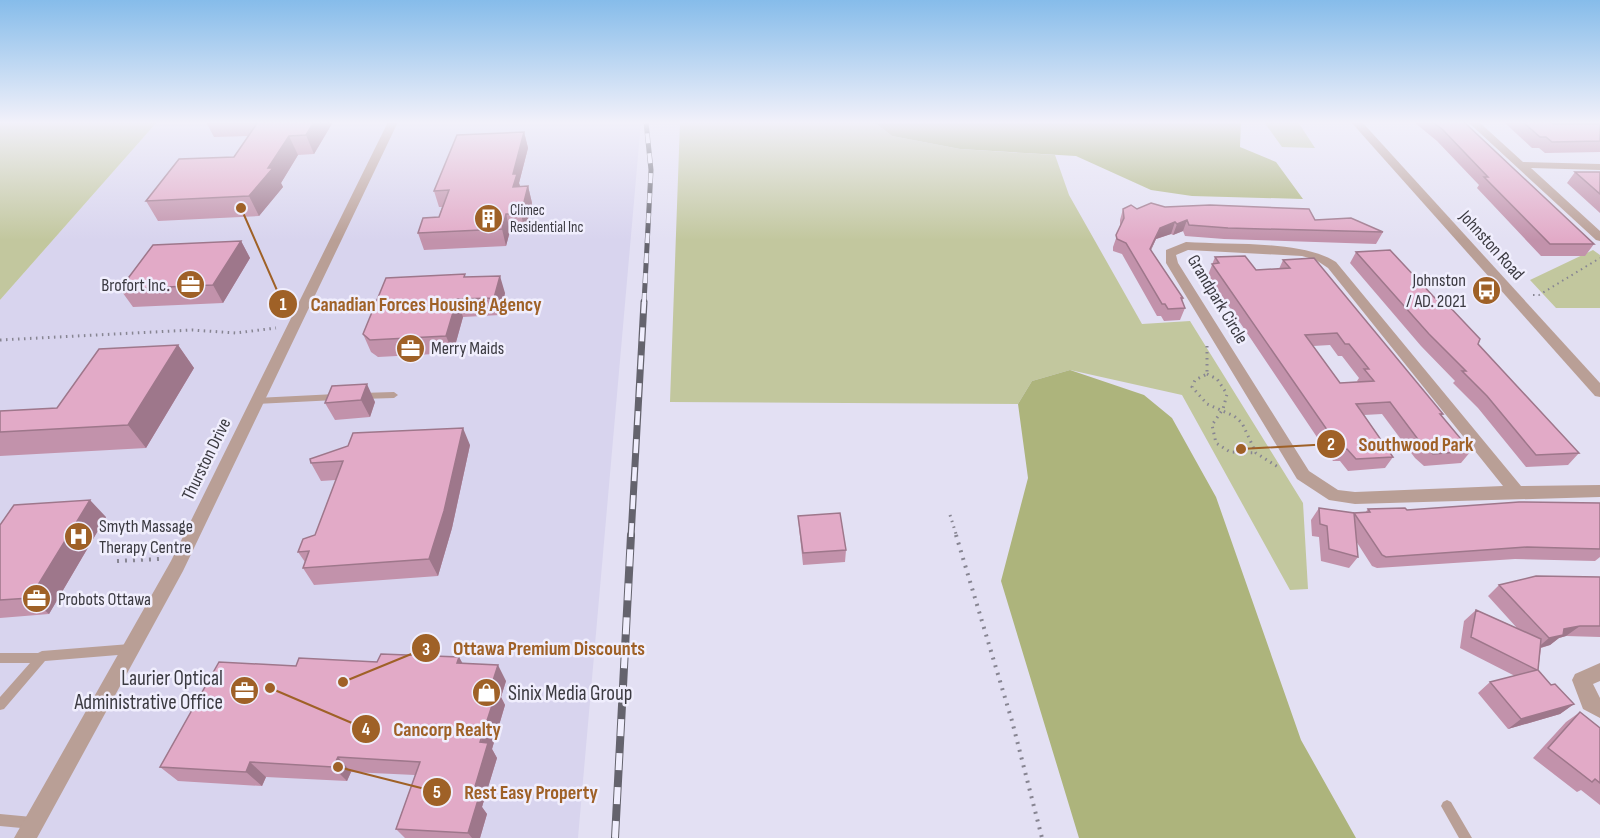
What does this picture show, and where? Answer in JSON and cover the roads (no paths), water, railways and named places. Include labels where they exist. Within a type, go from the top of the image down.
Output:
[{"type":"street","name":"Thurston Drive","points":[[25,838],[177,566],[374,161]]},
{"type":"street","name":"Johnston Road","points":[[1391,161],[1600,392]]},
{"type":"street","points":[[1518,161],[1600,237]]},
{"type":"street","points":[[1522,165],[1600,167]]},
{"type":"street","name":"Grandpark Circle","points":[[1517,492],[1332,266],[1320,257],[1303,252],[1186,246],[1170,253],[1172,263],[1303,475],[1335,495],[1355,498],[1600,491]]},
{"type":"street","points":[[1600,672],[1582,680],[1590,702],[1600,709]]},
{"type":"lane","points":[[256,401],[394,395]]},
{"type":"lane","points":[[0,658],[40,658],[131,648]]},
{"type":"lane","points":[[0,705],[40,658]]},
{"type":"lane","points":[[1447,806],[1466,838]]},
{"type":"lane","points":[[0,820],[33,823]]},
{"type":"railway","points":[[644,303],[650,161]]},
{"type":"railway","points":[[631,537],[644,302]]},
{"type":"railway","points":[[615,838],[631,535]]},
{"type":"place","name":"Canadian Forces Housing Agency","points":[[241,208]]},
{"type":"place","name":"Climec Residential Inc","points":[[489,219]]},
{"type":"place","name":"Brofort Inc.","points":[[191,285]]},
{"type":"place","name":"Johnston / AD. 2021","points":[[1487,290]]},
{"type":"place","name":"Merry Maids","points":[[410,348]]},
{"type":"place","name":"Southwood Park","points":[[1241,449]]},
{"type":"place","name":"Smyth Massage Therapy Centre","points":[[78,536]]},
{"type":"place","name":"Probots Ottawa","points":[[37,599]]},
{"type":"place","name":"Ottawa Premium Discounts","points":[[343,682]]},
{"type":"place","name":"Cancorp Realty","points":[[270,688]]},
{"type":"place","name":"Laurier Optical Administrative Office","points":[[244,690]]},
{"type":"place","name":"Sinix Media Group","points":[[487,693]]},
{"type":"place","name":"Rest Easy Property","points":[[338,767]]}]
